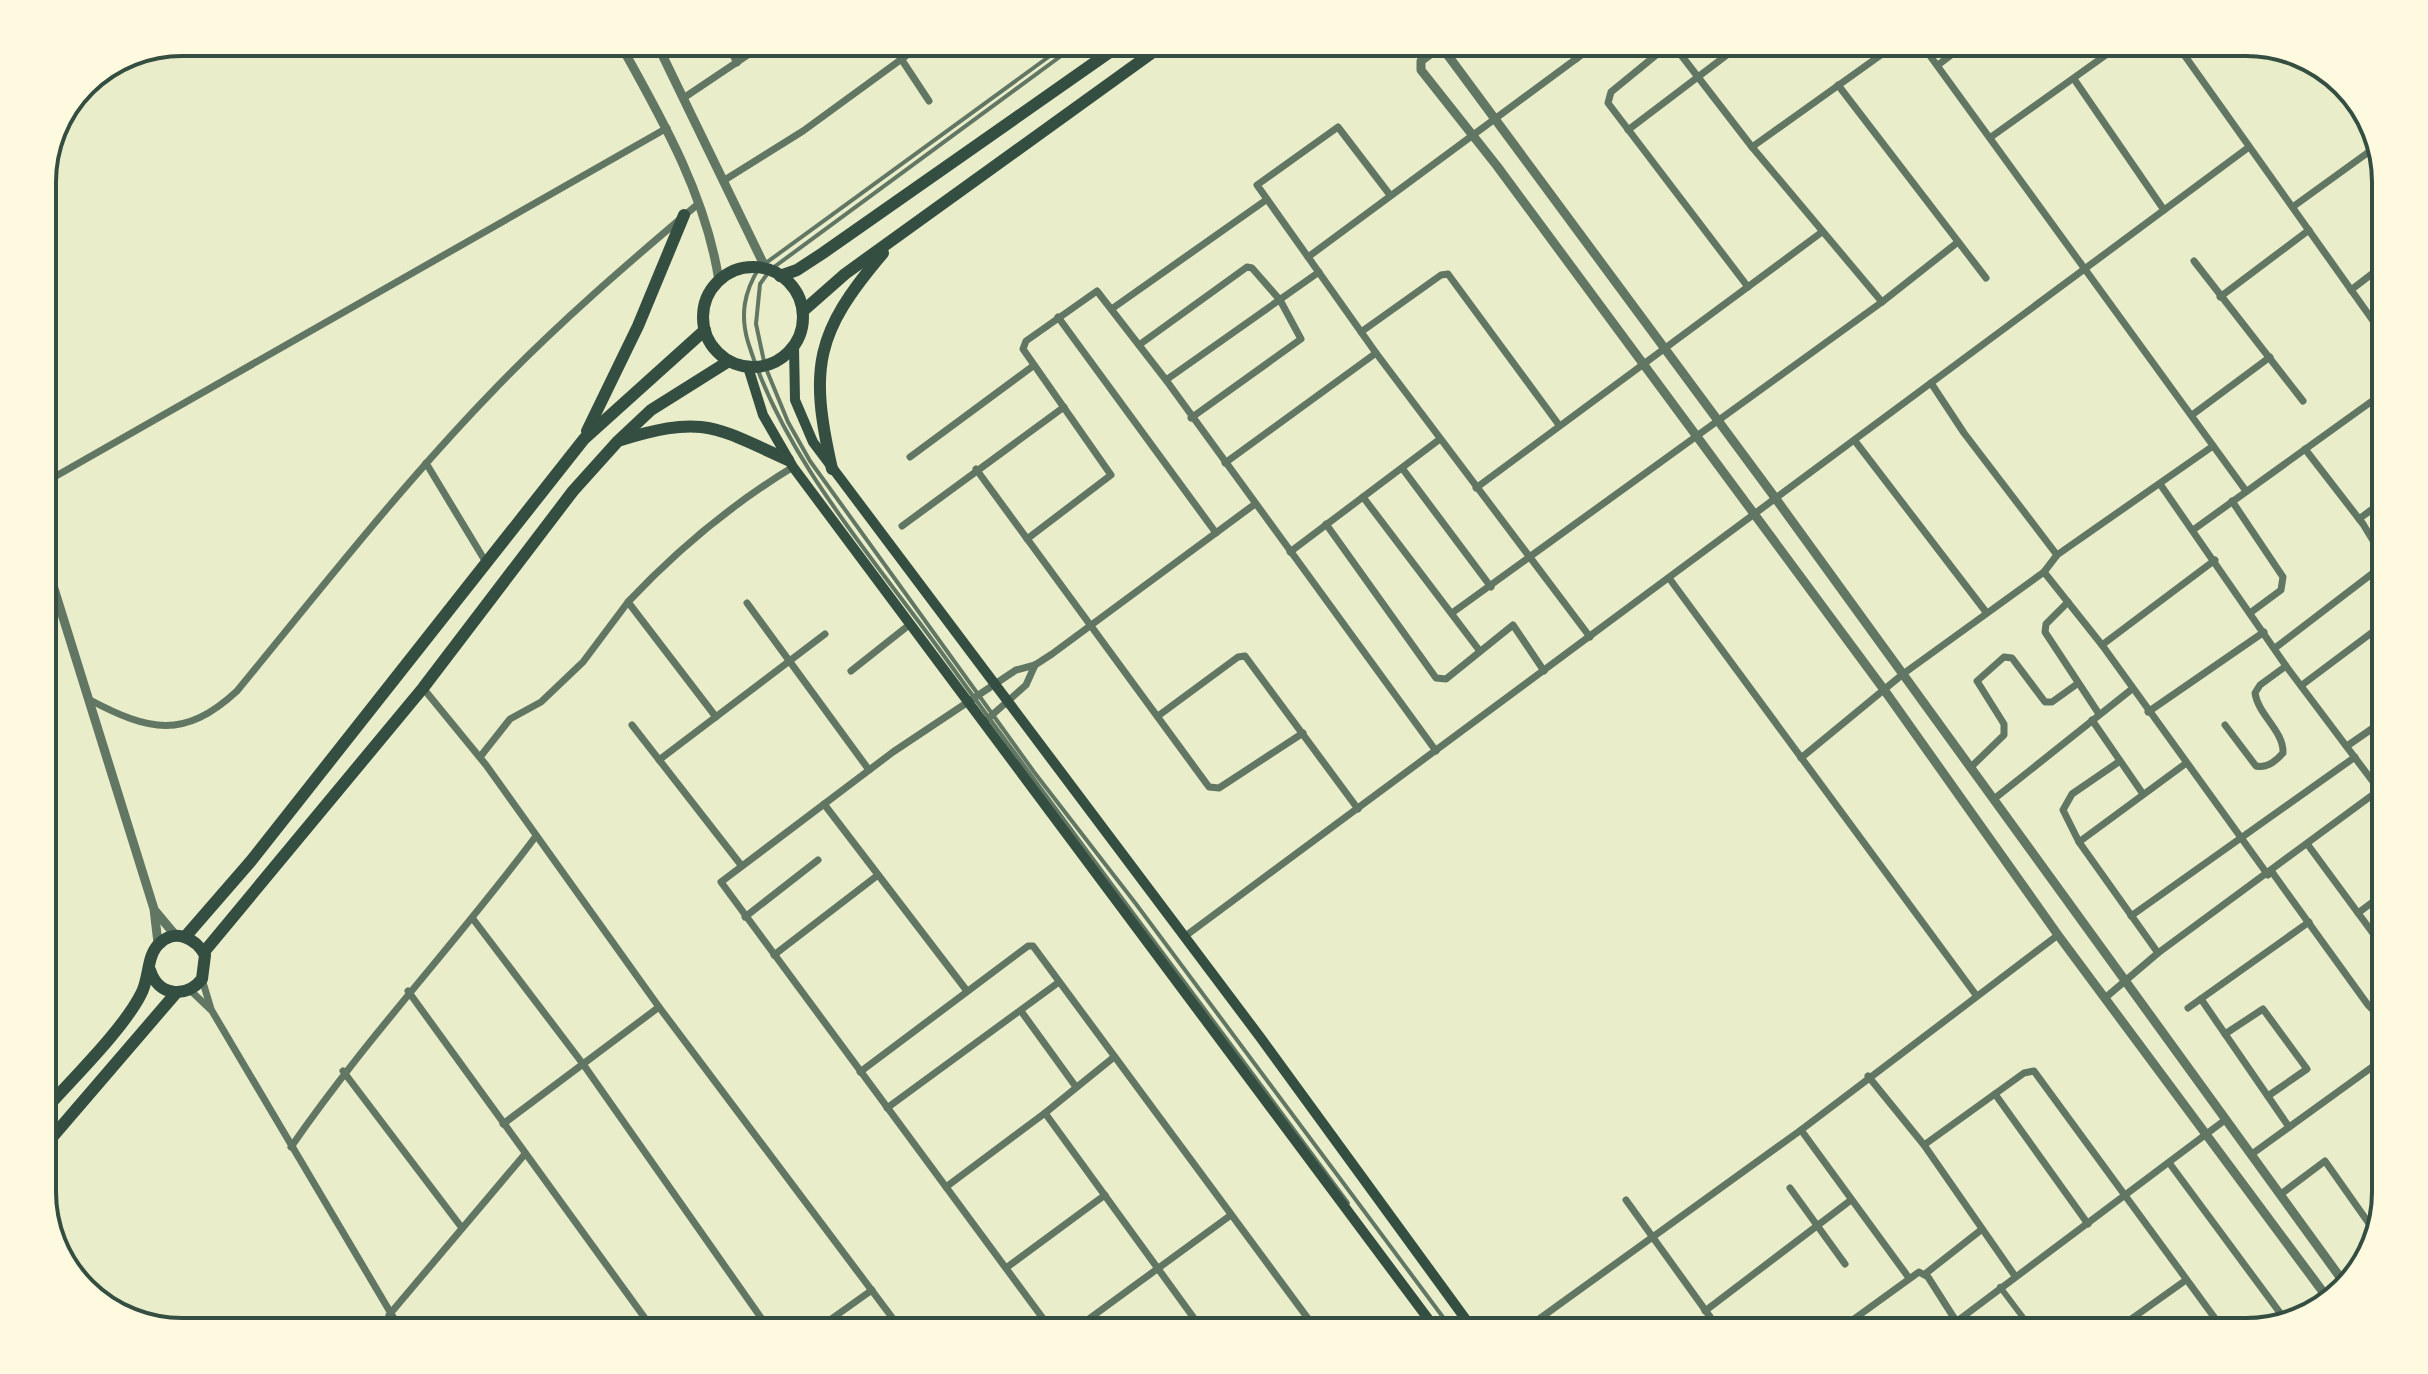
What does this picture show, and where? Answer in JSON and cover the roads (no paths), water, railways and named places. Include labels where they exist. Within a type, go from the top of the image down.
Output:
[{"type":"highway","points":[[768,269],[793,287],[803,311],[803,323],[794,347],[757,367],[729,361],[718,353],[705,330],[705,303],[719,281],[731,273],[768,269],[797,270],[1104,56]]},
{"type":"highway","points":[[803,311],[845,274],[1148,56]]},
{"type":"highway","points":[[584,439],[638,326],[684,215]]},
{"type":"highway","points":[[832,469],[818,394],[824,345],[844,301],[893,241]]},
{"type":"highway","points":[[56,1097],[141,996],[150,970],[150,960],[158,943],[180,936],[251,861],[584,439],[705,330]]},
{"type":"highway","points":[[204,952],[423,688],[573,491],[651,410],[729,361]]},
{"type":"highway","points":[[618,441],[673,425],[705,426],[791,464]]},
{"type":"highway","points":[[150,970],[159,986],[176,993],[190,990],[202,979],[207,964],[204,952],[180,936]]},
{"type":"highway","points":[[56,1133],[176,993]]},
{"type":"main road","points":[[794,347],[799,414],[832,469],[1184,937],[1465,1318]]},
{"type":"main road","points":[[757,367],[763,415],[791,464],[909,625],[973,698],[1430,1318]]},
{"type":"street","points":[[627,56],[667,128],[698,204],[719,281]]},
{"type":"street","points":[[663,56],[768,269]]},
{"type":"street","points":[[733,56],[737,63]]},
{"type":"street","points":[[685,97],[747,56]]},
{"type":"street","points":[[899,56],[929,101]]},
{"type":"street","points":[[723,181],[803,131],[907,56]]},
{"type":"street","points":[[1428,56],[1421,61],[1421,70],[1473,135],[1885,691],[2058,935],[2323,1292]]},
{"type":"street","points":[[1452,56],[2339,1276]]},
{"type":"street","points":[[1308,257],[1580,56]]},
{"type":"street","points":[[1654,56],[1611,92],[1608,103],[1748,287]]},
{"type":"street","points":[[1682,56],[1752,147],[1882,302]]},
{"type":"street","points":[[1628,130],[1725,56]]},
{"type":"street","points":[[1752,147],[1879,56]]},
{"type":"street","points":[[1931,56],[2246,491]]},
{"type":"street","points":[[1938,65],[1950,56]]},
{"type":"street","points":[[1991,137],[2105,56]]},
{"type":"street","points":[[2185,56],[2372,319]]},
{"type":"street","points":[[2074,79],[2164,210]]},
{"type":"street","points":[[1838,85],[1986,278]]},
{"type":"street","points":[[1390,195],[1344,130],[1338,127],[1257,185],[1376,353],[1590,637]]},
{"type":"street","points":[[56,476],[667,128]]},
{"type":"street","points":[[1184,937],[2249,147]]},
{"type":"street","points":[[2294,206],[2368,152]]},
{"type":"street","points":[[1113,308],[1266,200]]},
{"type":"street","points":[[90,700],[126,719],[161,728],[192,724],[216,710],[237,691],[426,463],[494,390],[618,272],[698,204]]},
{"type":"street","points":[[2220,297],[2309,230]]},
{"type":"street","points":[[1476,488],[1822,232]]},
{"type":"street","points":[[1452,613],[1882,302],[1958,242]]},
{"type":"street","points":[[2194,261],[2303,401]]},
{"type":"street","points":[[1139,345],[1247,267],[1252,268],[1280,300],[1301,339],[1191,418]]},
{"type":"street","points":[[1166,380],[1319,272]]},
{"type":"street","points":[[1361,332],[1441,275],[1448,274],[1559,425]]},
{"type":"street","points":[[2351,290],[2372,274]]},
{"type":"street","points":[[1027,539],[1111,475],[1023,351],[1026,341],[1097,291],[1113,308],[1436,751]]},
{"type":"street","points":[[1058,317],[1216,533]]},
{"type":"street","points":[[1225,463],[1376,353]]},
{"type":"street","points":[[2192,415],[2270,357]]},
{"type":"street","points":[[910,457],[1033,366]]},
{"type":"street","points":[[1931,383],[1964,433],[2057,555]]},
{"type":"street","points":[[2193,530],[2372,401]]},
{"type":"street","points":[[902,526],[1064,407]]},
{"type":"street","points":[[1290,552],[1440,439]]},
{"type":"street","points":[[1855,441],[1986,612]]},
{"type":"street","points":[[1801,758],[1903,674],[2044,572],[2057,555],[2213,446]]},
{"type":"street","points":[[2305,449],[2372,540]]},
{"type":"street","points":[[426,463],[487,564]]},
{"type":"street","points":[[480,757],[510,719],[541,702],[583,662],[628,602],[668,560],[791,464]]},
{"type":"street","points":[[1402,468],[1491,587]]},
{"type":"street","points":[[976,469],[1209,787],[1219,788],[1303,733]]},
{"type":"street","points":[[2160,484],[2286,666],[2372,777]]},
{"type":"street","points":[[1363,497],[1479,650]]},
{"type":"street","points":[[2232,501],[2283,577],[2281,590],[2250,613]]},
{"type":"street","points":[[1043,1318],[721,882],[869,770],[994,684],[1021,667],[1035,665],[1255,504]]},
{"type":"street","points":[[2359,519],[2372,509]]},
{"type":"street","points":[[1326,524],[1436,678],[1446,679],[1513,625],[1544,671]]},
{"type":"street","points":[[2102,645],[2215,560]]},
{"type":"street","points":[[2044,572],[2102,645],[2185,764],[2309,922],[2372,1009]]},
{"type":"street","points":[[2275,648],[2372,574]]},
{"type":"street","points":[[1669,578],[1976,995]]},
{"type":"street","points":[[56,594],[154,909],[158,943]]},
{"type":"street","points":[[628,602],[716,717]]},
{"type":"street","points":[[2068,602],[2046,624],[2045,632],[2120,761],[2143,794]]},
{"type":"street","points":[[747,603],[869,770]]},
{"type":"street","points":[[851,671],[909,625]]},
{"type":"street","points":[[2148,712],[2264,632]]},
{"type":"street","points":[[2302,685],[2372,632]]},
{"type":"street","points":[[659,760],[825,634]]},
{"type":"street","points":[[1158,716],[1243,655],[1358,809]]},
{"type":"street","points":[[1970,768],[2004,735],[2004,724],[1977,683],[2004,657],[2012,658],[2045,702],[2052,702],[2077,684]]},
{"type":"street","points":[[988,719],[1026,685],[1035,665]]},
{"type":"street","points":[[2225,725],[2256,766],[2264,767],[2277,760],[2283,753],[2282,743],[2260,708],[2255,693],[2260,685],[2286,666]]},
{"type":"street","points":[[423,688],[480,757],[659,1007],[893,1318]]},
{"type":"street","points":[[1994,799],[2132,689]]},
{"type":"street","points":[[632,725],[741,865]]},
{"type":"street","points":[[2347,746],[2372,729]]},
{"type":"street","points":[[2131,916],[2355,757]]},
{"type":"street","points":[[2120,761],[2065,802],[2065,820],[2158,953]]},
{"type":"street","points":[[2079,842],[2185,764]]},
{"type":"street","points":[[2105,998],[2158,953],[2372,796]]},
{"type":"street","points":[[824,804],[967,991]]},
{"type":"street","points":[[291,1147],[343,1071],[408,991],[473,919],[536,836]]},
{"type":"street","points":[[2308,845],[2372,932]]},
{"type":"street","points":[[745,917],[818,860]]},
{"type":"street","points":[[774,955],[878,875]]},
{"type":"street","points":[[2358,913],[2372,902]]},
{"type":"street","points":[[154,909],[180,936]]},
{"type":"street","points":[[473,919],[583,1064],[761,1318]]},
{"type":"street","points":[[2188,1008],[2309,922]]},
{"type":"street","points":[[1540,1318],[1801,1130],[1868,1076],[2058,935]]},
{"type":"street","points":[[860,1072],[1028,946],[1033,946],[1308,1318]]},
{"type":"street","points":[[202,979],[212,1011],[391,1318]]},
{"type":"street","points":[[887,1108],[1059,982]]},
{"type":"street","points":[[190,990],[212,1011]]},
{"type":"street","points":[[408,991],[645,1318]]},
{"type":"street","points":[[2201,999],[2289,1127]]},
{"type":"street","points":[[503,1124],[659,1007]]},
{"type":"street","points":[[2225,1034],[2263,1009],[2307,1069],[2268,1096]]},
{"type":"street","points":[[1021,1011],[1076,1087]]},
{"type":"street","points":[[946,1187],[1047,1116],[1076,1087],[1114,1057]]},
{"type":"street","points":[[2252,1154],[2372,1067]]},
{"type":"street","points":[[343,1071],[462,1228]]},
{"type":"street","points":[[1924,1145],[2024,1073],[2034,1071],[2214,1318]]},
{"type":"street","points":[[1868,1076],[1924,1145],[2015,1276]]},
{"type":"street","points":[[1995,1094],[2088,1224]]},
{"type":"street","points":[[1047,1116],[1194,1318]]},
{"type":"street","points":[[1961,1318],[2225,1120]]},
{"type":"street","points":[[1801,1130],[1851,1200],[1953,1318]]},
{"type":"street","points":[[389,1315],[525,1154]]},
{"type":"street","points":[[2281,1194],[2325,1161],[2368,1222]]},
{"type":"street","points":[[2170,1164],[2280,1313]]},
{"type":"street","points":[[1790,1188],[1845,1264]]},
{"type":"street","points":[[1006,1268],[1105,1195]]},
{"type":"street","points":[[1626,1200],[1710,1318]]},
{"type":"street","points":[[1705,1311],[1851,1200]]},
{"type":"street","points":[[1090,1318],[1231,1215]]},
{"type":"street","points":[[1856,1318],[1981,1230]]},
{"type":"street","points":[[2133,1318],[2186,1280]]},
{"type":"street","points":[[2000,1287],[2023,1318]]},
{"type":"street","points":[[833,1318],[872,1290]]},
{"type":"lane","points":[[757,367],[756,302],[768,269],[1050,56]]},
{"type":"lane","points":[[973,698],[808,467],[757,367],[743,321],[749,283],[1061,56]]},
{"type":"lane","points":[[988,719],[1443,1318]]}]
